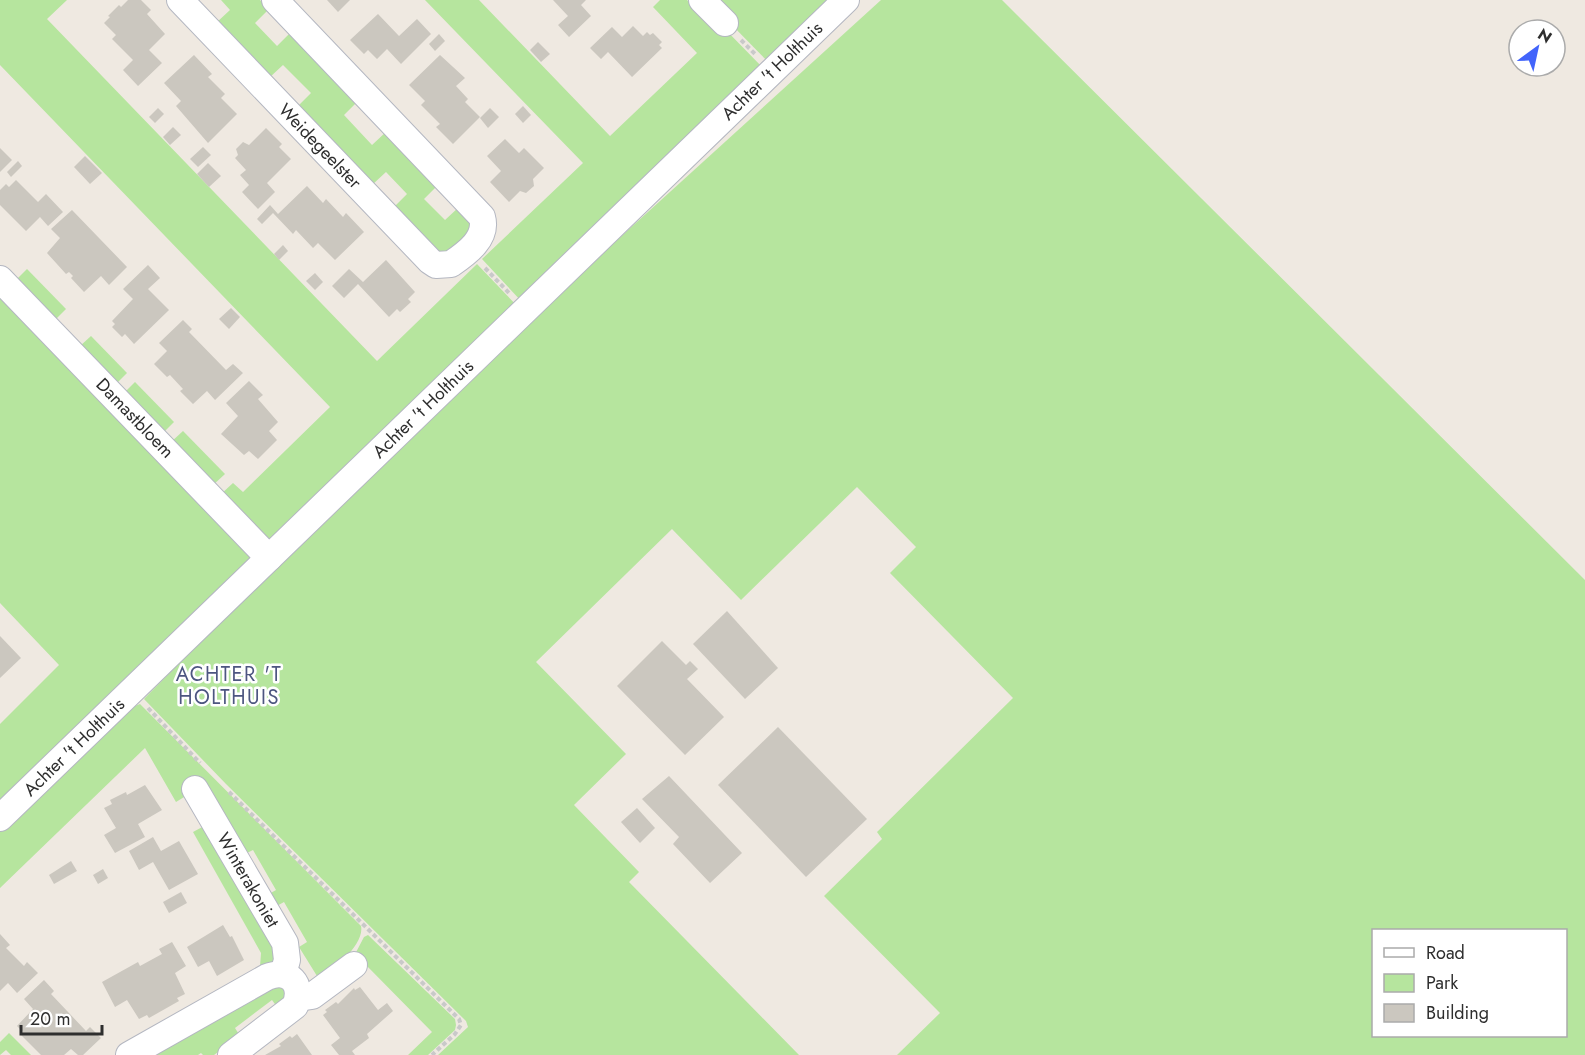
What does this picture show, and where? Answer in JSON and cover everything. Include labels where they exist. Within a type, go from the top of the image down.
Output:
[{"type":"street","name":"Weidegeelster","points":[[180,0],[430,261],[436,265],[452,264],[483,234],[485,226],[482,217],[275,0]]},
{"type":"street","points":[[702,0],[725,23]]},
{"type":"street","name":"Achter 't Holthuis","points":[[0,818],[846,0]]},
{"type":"street","name":"Damastbloem","points":[[0,279],[269,558]]},
{"type":"street","name":"Winterakoniet","points":[[198,776],[285,943],[287,960],[283,974]]},
{"type":"street","points":[[298,998],[312,996],[354,965]]},
{"type":"street","points":[[129,1055],[267,977],[283,974],[294,982],[298,989],[295,1006],[231,1055]]},
{"type":"path","points":[[725,23],[772,72]]},
{"type":"path","points":[[468,250],[525,310]]},
{"type":"path","points":[[146,705],[198,776]]},
{"type":"path","points":[[226,789],[459,1019],[461,1025],[455,1034],[432,1055]]},
{"type":"green space","points":[[0,0],[67,0],[47,19],[377,361],[477,264],[518,307],[270,547],[220,495],[233,483],[243,492],[330,407],[0,65]]},
{"type":"green space","points":[[221,0],[260,0],[269,9],[255,23],[277,46],[291,32],[358,101],[344,115],[372,145],[387,131],[438,185],[424,199],[445,220],[459,207],[469,218],[471,230],[450,251],[437,253],[393,208],[407,194],[386,172],[372,185],[297,107],[311,93],[283,65],[269,78],[216,23],[230,10]]},
{"type":"green space","points":[[425,0],[479,0],[610,136],[697,53],[653,7],[660,0],[687,0],[716,30],[721,25],[765,70],[523,303],[482,259],[583,163]]},
{"type":"green space","points":[[716,0],[837,0],[770,64],[727,20]]},
{"type":"green space","points":[[881,0],[1002,0],[1585,580],[1585,1055],[897,1055],[940,1013],[824,896],[882,839],[877,832],[1013,698],[890,573],[916,547],[857,487],[741,600],[672,529],[536,662],[626,754],[574,805],[639,872],[629,882],[799,1055],[438,1055],[468,1027],[466,1021],[226,784],[144,699],[302,537],[495,351]]},
{"type":"green space","points":[[27,269],[66,309],[54,321],[15,281]]},
{"type":"green space","points":[[0,294],[257,560],[0,810],[0,724],[59,665],[0,603]]},
{"type":"green space","points":[[91,336],[127,373],[115,385],[79,347]]},
{"type":"green space","points":[[135,382],[174,422],[162,434],[123,394]]},
{"type":"green space","points":[[183,431],[225,474],[212,486],[170,443]]},
{"type":"green space","points":[[140,704],[361,926],[358,941],[339,964],[317,976],[299,947],[307,942],[284,902],[275,907],[269,894],[276,890],[253,850],[245,854],[189,794],[176,802],[145,748],[0,888],[0,827],[117,713]]},
{"type":"green space","points":[[206,825],[275,942],[274,960],[270,964],[260,967],[261,953],[193,832]]},
{"type":"green space","points":[[368,935],[455,1019],[455,1030],[428,1055],[408,1055],[432,1032],[367,966],[362,969],[353,958],[364,937]]},
{"type":"green space","points":[[277,985],[285,992],[284,999],[279,1005],[277,1007],[272,1000],[235,1028],[240,1036],[214,1055],[201,1053],[198,1055],[151,1055]]},
{"type":"green space","points":[[9,1033],[31,1055],[11,1055],[6,1050],[0,1055],[0,1042]]},
{"type":"building","points":[[128,0],[141,0],[151,10],[147,14],[165,34],[149,50],[162,63],[138,86],[123,70],[133,60],[112,39],[116,35],[104,23],[119,5],[121,7]]},
{"type":"building","points":[[327,0],[350,0],[338,12]]},
{"type":"building","points":[[553,0],[586,0],[581,5],[591,16],[569,37],[558,25],[568,16]]},
{"type":"building","points":[[378,14],[399,36],[417,19],[431,34],[401,64],[387,49],[377,59],[368,50],[364,54],[350,40]]},
{"type":"building","points":[[633,26],[643,36],[647,32],[650,35],[653,33],[662,42],[659,45],[662,48],[632,77],[608,52],[601,59],[590,48],[612,27],[622,37]]},
{"type":"building","points":[[439,34],[445,41],[435,51],[429,44]]},
{"type":"building","points":[[538,42],[550,54],[541,62],[530,50]]},
{"type":"building","points":[[194,55],[212,74],[208,77],[225,94],[221,98],[237,114],[208,143],[176,106],[181,101],[164,83]]},
{"type":"building","points":[[440,55],[465,78],[456,86],[468,99],[465,102],[480,117],[453,144],[436,127],[440,124],[421,105],[425,101],[409,85]]},
{"type":"building","points":[[523,106],[531,115],[523,123],[515,114]]},
{"type":"building","points":[[158,108],[164,114],[155,123],[149,117]]},
{"type":"building","points":[[490,108],[499,117],[488,128],[480,118]]},
{"type":"building","points":[[173,127],[181,135],[170,145],[163,137]]},
{"type":"building","points":[[266,128],[282,144],[279,147],[291,159],[267,183],[275,192],[258,209],[242,192],[249,185],[240,175],[246,170],[235,158],[238,155],[236,149],[243,142],[249,145]]},
{"type":"building","points":[[505,139],[519,153],[524,148],[544,168],[533,179],[534,186],[526,193],[520,191],[509,202],[490,182],[501,171],[487,156]]},
{"type":"building","points":[[203,147],[211,155],[198,167],[190,159]]},
{"type":"building","points":[[0,148],[12,160],[0,172]]},
{"type":"building","points":[[85,156],[102,173],[90,184],[74,167]]},
{"type":"building","points":[[18,161],[22,166],[11,177],[7,172]]},
{"type":"building","points":[[208,163],[221,176],[209,187],[197,174]]},
{"type":"building","points":[[16,180],[38,202],[46,194],[63,212],[48,226],[40,217],[26,231],[0,205],[0,190],[6,184],[9,187]]},
{"type":"building","points":[[307,186],[323,203],[326,199],[343,217],[346,213],[364,232],[335,260],[318,243],[313,248],[296,230],[293,234],[273,213],[262,224],[257,219],[270,205],[278,214]]},
{"type":"building","points":[[72,210],[127,267],[109,285],[101,276],[84,292],[71,278],[73,276],[69,272],[66,274],[47,253],[60,238],[51,229]]},
{"type":"building","points":[[283,245],[288,251],[279,260],[274,254]]},
{"type":"building","points":[[386,260],[415,292],[408,299],[411,302],[400,312],[397,309],[389,317],[358,284],[344,298],[332,286],[349,269],[363,282]]},
{"type":"building","points":[[148,265],[160,278],[148,289],[169,310],[134,344],[125,334],[122,337],[112,327],[115,324],[112,321],[133,299],[123,289]]},
{"type":"building","points":[[315,273],[323,282],[315,290],[306,281]]},
{"type":"building","points":[[231,308],[240,317],[229,329],[219,319]]},
{"type":"building","points":[[183,320],[192,329],[189,332],[226,370],[233,364],[243,373],[215,400],[207,391],[193,404],[180,391],[183,389],[170,375],[167,377],[154,364],[167,351],[159,343]]},
{"type":"building","points":[[249,381],[263,395],[258,399],[278,422],[269,431],[277,440],[258,459],[249,451],[244,455],[221,434],[238,416],[226,403]]},
{"type":"building","points":[[727,611],[778,668],[745,699],[693,644]]},
{"type":"building","points":[[0,636],[21,658],[0,678]]},
{"type":"building","points":[[662,641],[686,665],[690,661],[698,669],[687,679],[724,717],[685,755],[617,686]]},
{"type":"building","points":[[778,727],[867,819],[806,877],[718,785]]},
{"type":"building","points":[[669,776],[742,853],[710,883],[673,844],[679,837],[642,799]]},
{"type":"building","points":[[145,785],[162,810],[138,824],[145,837],[115,853],[104,835],[116,828],[104,808],[112,804],[110,800],[126,792],[127,795]]},
{"type":"building","points":[[637,808],[655,828],[640,843],[621,822]]},
{"type":"building","points":[[153,837],[161,851],[179,841],[198,874],[169,890],[153,862],[139,870],[129,851]]},
{"type":"building","points":[[71,861],[77,871],[54,884],[49,875]]},
{"type":"building","points":[[103,869],[108,878],[98,884],[93,875]]},
{"type":"building","points":[[181,892],[187,903],[169,913],[163,902]]},
{"type":"building","points":[[223,925],[230,937],[232,936],[244,960],[217,976],[209,961],[198,967],[187,947]]},
{"type":"building","points":[[0,934],[10,945],[6,948],[24,966],[27,962],[38,973],[17,993],[8,983],[0,991]]},
{"type":"building","points":[[172,942],[186,966],[175,973],[185,994],[177,998],[179,1001],[149,1018],[147,1015],[139,1019],[127,1000],[115,1007],[102,982],[138,962],[140,966],[162,954],[159,949]]},
{"type":"building","points":[[44,980],[54,991],[51,994],[86,1031],[90,1027],[101,1038],[83,1055],[78,1055],[71,1049],[64,1055],[41,1055],[21,1035],[23,1032],[17,1026],[33,1009],[24,999]]},
{"type":"building","points":[[360,987],[378,1010],[387,1003],[393,1011],[367,1034],[369,1038],[352,1051],[355,1055],[339,1055],[331,1045],[340,1038],[323,1015],[327,1012],[325,1010],[336,1002],[338,1004],[354,988],[355,990]]},
{"type":"building","points":[[297,1034],[312,1055],[265,1055],[281,1046],[279,1044],[290,1036],[292,1038]]},
{"type":"district","name":"ACHTER 'T HOLTHUIS","points":[[229,686]]}]
